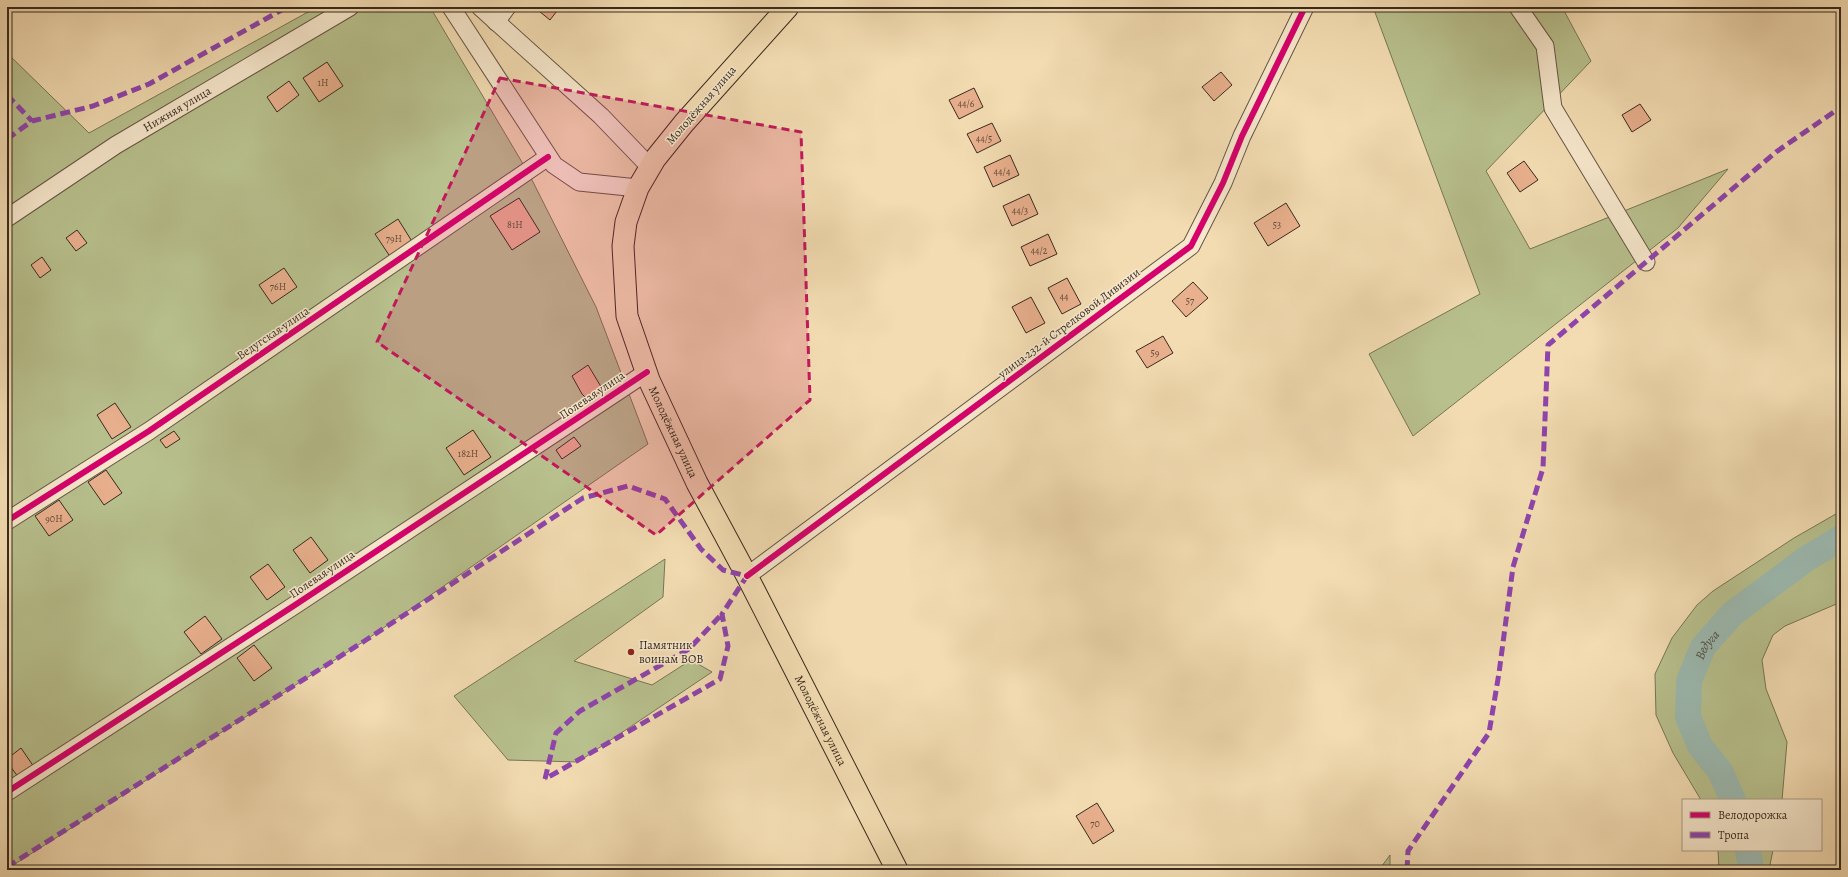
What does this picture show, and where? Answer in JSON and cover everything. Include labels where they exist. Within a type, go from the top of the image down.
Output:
[{"type":"main road","name":"Молодёжная улица","points":[[788,7],[684,123],[650,167],[638,188],[626,222],[623,246],[627,316],[647,372],[697,483],[747,576],[897,870]]},
{"type":"street","name":"Нижняя улица","points":[[7,218],[116,145],[350,7]]},
{"type":"street","points":[[451,7],[554,165],[579,182],[638,188]]},
{"type":"street","points":[[480,7],[601,116],[650,167]]},
{"type":"street","points":[[496,22],[507,7]]},
{"type":"street","name":"улица 232-й Стрелковой Дивизии","points":[[747,576],[1190,246],[1223,183],[1242,136],[1305,7]]},
{"type":"street","points":[[1518,7],[1545,46],[1553,108],[1646,262]]},
{"type":"street","name":"Ведугская улица","points":[[7,521],[150,431],[548,157]]},
{"type":"street","name":"Полевая улица","points":[[7,792],[295,606],[647,372]]},
{"type":"highlighted area","points":[[500,78],[801,132],[810,400],[656,535],[377,342]]},
{"type":"green space","points":[[317,7],[430,7],[529,174],[596,307],[648,444],[366,640],[7,869],[7,53],[89,133]]},
{"type":"green space","points":[[1373,7],[1562,7],[1591,61],[1486,171],[1530,249],[1728,169],[1678,228],[1413,436],[1369,354],[1480,294]]},
{"type":"green space","points":[[1841,511],[1841,602],[1785,626],[1773,635],[1762,660],[1766,689],[1787,742],[1782,799],[1700,799],[1673,753],[1656,715],[1655,674],[1672,638],[1697,605],[1713,591],[1794,538]]},
{"type":"green space","points":[[665,559],[663,597],[574,661],[652,685],[691,660],[712,672],[578,762],[508,760],[454,696]]},
{"type":"green space","points":[[1718,851],[1773,851],[1769,870],[1719,870]]},
{"type":"green space","points":[[1390,855],[1390,870],[1379,870]]},
{"type":"building","points":[[534,7],[560,7],[550,20]]},
{"type":"building","points":[[327,62],[343,86],[319,102],[303,78]]},
{"type":"building","points":[[1221,72],[1232,85],[1214,101],[1202,87]]},
{"type":"building","points":[[289,81],[299,95],[277,112],[267,97]]},
{"type":"building","points":[[974,88],[983,107],[959,119],[949,100]]},
{"type":"building","points":[[1640,104],[1651,120],[1632,132],[1622,115]]},
{"type":"building","points":[[992,123],[1001,141],[977,153],[967,134]]},
{"type":"building","points":[[1010,155],[1019,175],[993,187],[984,167]]},
{"type":"building","points":[[1524,161],[1538,180],[1520,192],[1507,173]]},
{"type":"building","points":[[1029,194],[1038,214],[1012,226],[1003,206]]},
{"type":"building","points":[[519,198],[540,232],[512,250],[490,216]]},
{"type":"building","points":[[1286,203],[1300,226],[1268,246],[1254,223]]},
{"type":"building","points":[[398,219],[413,243],[391,258],[375,234]]},
{"type":"building","points":[[77,230],[87,243],[76,251],[66,238]]},
{"type":"building","points":[[1048,234],[1057,254],[1030,266],[1021,247]]},
{"type":"building","points":[[42,257],[51,270],[40,278],[31,265]]},
{"type":"building","points":[[284,268],[297,287],[272,304],[259,285]]},
{"type":"building","points":[[1067,278],[1081,304],[1062,314],[1048,288]]},
{"type":"building","points":[[1193,282],[1208,298],[1186,317],[1172,301]]},
{"type":"building","points":[[1031,297],[1045,323],[1026,333],[1012,307]]},
{"type":"building","points":[[1163,336],[1173,353],[1147,368],[1136,351]]},
{"type":"building","points":[[588,365],[603,390],[588,400],[582,394],[572,376]]},
{"type":"building","points":[[115,403],[131,427],[112,439],[97,415]]},
{"type":"building","points":[[473,430],[491,457],[464,475],[446,448]]},
{"type":"building","points":[[174,431],[180,439],[166,448],[160,440]]},
{"type":"building","points":[[574,437],[581,446],[562,459],[556,450]]},
{"type":"building","points":[[106,470],[122,493],[104,505],[88,482]]},
{"type":"building","points":[[59,500],[73,520],[49,536],[35,516]]},
{"type":"building","points":[[311,537],[328,560],[310,573],[293,550]]},
{"type":"building","points":[[268,564],[285,587],[267,600],[250,577]]},
{"type":"building","points":[[205,616],[222,639],[201,654],[184,632]]},
{"type":"building","points":[[254,645],[272,668],[254,681],[237,658]]},
{"type":"building","points":[[21,748],[34,767],[19,778],[7,762],[7,759]]},
{"type":"building","points":[[1097,803],[1114,831],[1093,844],[1076,816]]},
{"type":"waterway","name":"Ведуга","points":[[1733,799],[1720,771],[1700,746],[1688,717],[1689,681],[1703,647],[1732,614],[1806,559],[1841,538]]},
{"type":"waterway","name":"Ведуга","points":[[1748,851],[1751,870]]},
{"type":"marked path","points":[[7,139],[32,121],[93,106],[149,84],[287,7]]},
{"type":"marked path","points":[[7,95],[32,121]]},
{"type":"marked path","points":[[1407,870],[1408,851],[1489,733],[1499,673],[1513,567],[1543,468],[1548,345],[1776,152],[1841,107]]},
{"type":"marked path","points":[[7,867],[366,640],[583,498],[628,486],[665,499],[701,549],[723,570],[747,576],[722,614],[728,646],[720,679],[545,779]]},
{"type":"marked path","points":[[545,779],[556,733],[580,711],[689,649],[722,614]]},
{"type":"cycle path","points":[[747,576],[1191,246],[1223,183],[1242,136],[1305,7]]},
{"type":"cycle path","points":[[7,521],[149,431],[548,157]]},
{"type":"cycle path","points":[[7,792],[295,605],[647,372]]},
{"type":"place","name":"Памятник воинам ВОВ","points":[[631,652]]}]
